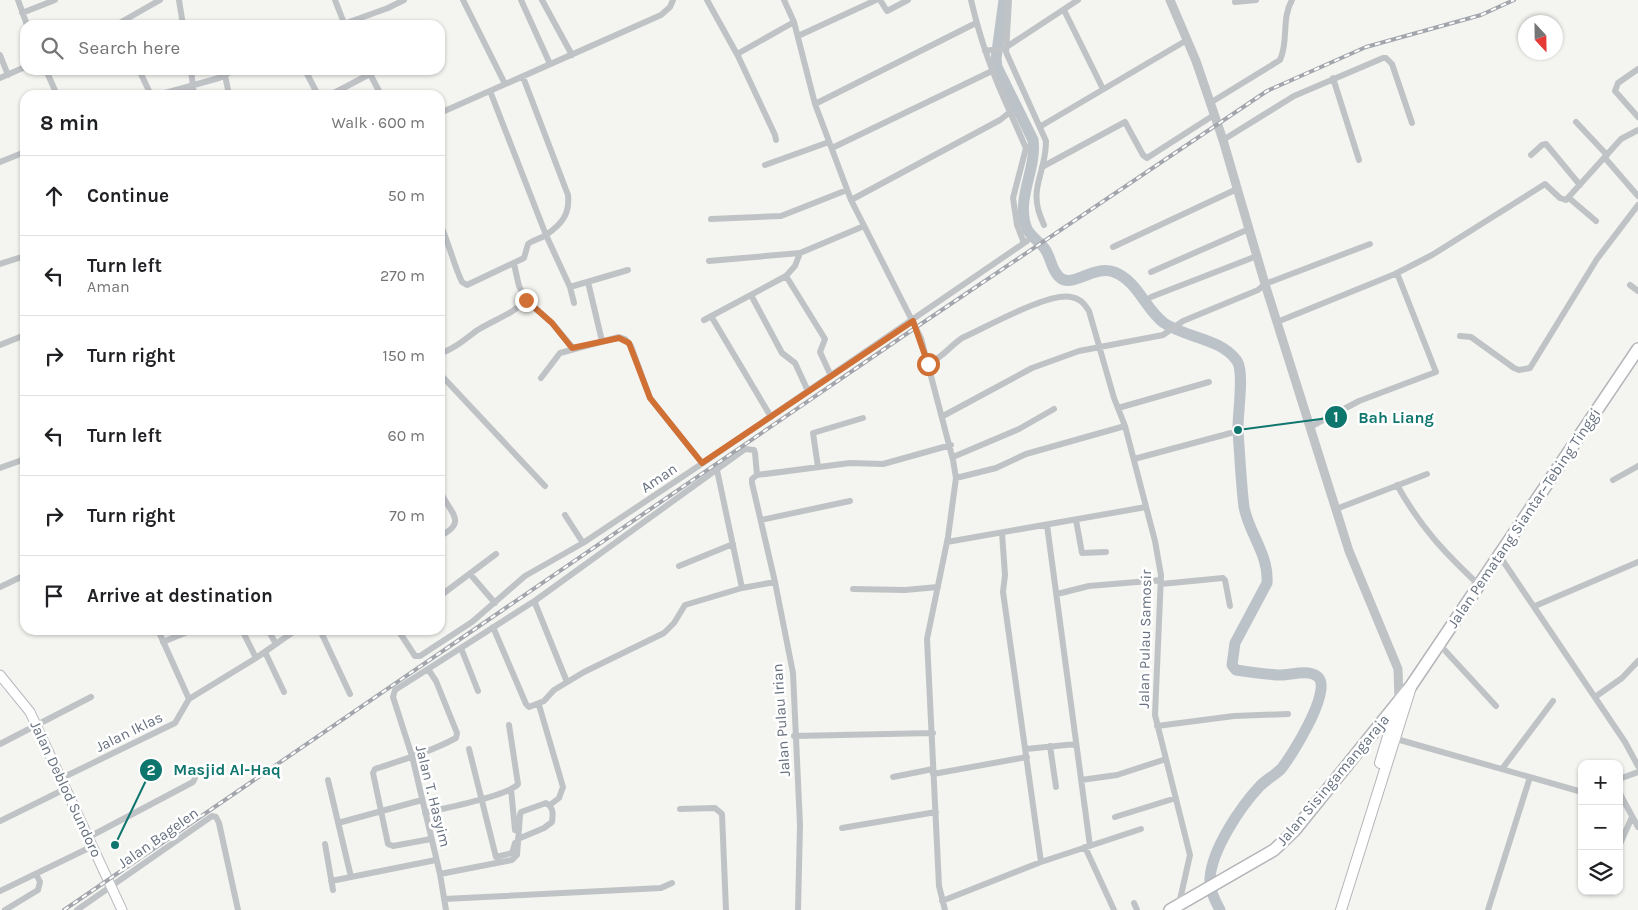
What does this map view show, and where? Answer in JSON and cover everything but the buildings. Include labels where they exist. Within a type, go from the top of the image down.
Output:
[{"type":"highway","name":"Jalan Pematang Siantar–Tebing Tinggi","points":[[1411,686],[1637,353]]},
{"type":"highway","name":"Jalan Sisingamangaraja","points":[[1175,908],[1274,850],[1294,831],[1411,686]]},
{"type":"main road","name":"Jalan Deblod Sundoro","points":[[0,675],[30,712],[37,725],[122,910]]},
{"type":"main road","points":[[1335,910],[1411,686]]},
{"type":"main road","points":[[1340,910],[1392,738],[1398,702]]},
{"type":"street","points":[[18,0],[25,20]]},
{"type":"street","points":[[22,13],[55,0]]},
{"type":"street","points":[[126,20],[160,0]]},
{"type":"street","points":[[179,0],[182,20]]},
{"type":"street","points":[[335,0],[342,20]]},
{"type":"street","points":[[384,0],[388,8]]},
{"type":"street","points":[[355,20],[404,0]]},
{"type":"street","points":[[463,0],[505,84]]},
{"type":"street","points":[[521,0],[550,64]]},
{"type":"street","points":[[542,0],[572,55]]},
{"type":"street","points":[[445,111],[661,14],[670,7],[673,0]]},
{"type":"street","points":[[707,0],[738,56],[776,140]]},
{"type":"street","points":[[786,0],[798,36],[815,104],[851,200],[913,321],[928,364],[951,445],[956,478],[947,542],[927,639],[939,886],[946,910]]},
{"type":"street","points":[[798,36],[876,0]]},
{"type":"street","points":[[880,0],[887,11],[908,0]]},
{"type":"street","points":[[851,200],[1000,120],[1010,112],[992,71],[987,51],[976,23],[971,0]]},
{"type":"street","points":[[1009,0],[1004,49],[1046,140],[1035,198],[1037,211],[1044,225]]},
{"type":"street","points":[[987,51],[1004,49],[1078,0]]},
{"type":"street","points":[[1170,0],[1187,40],[1223,140],[1265,284],[1349,551],[1398,670],[1398,702]]},
{"type":"street","points":[[1235,2],[1256,0]]},
{"type":"street","points":[[1210,103],[1280,60],[1283,52],[1285,20],[1292,0]]},
{"type":"street","points":[[1064,10],[1103,89]]},
{"type":"street","points":[[738,56],[739,53],[794,22]]},
{"type":"street","points":[[815,104],[976,23]]},
{"type":"street","points":[[1041,126],[1187,40]]},
{"type":"street","points":[[0,55],[8,75]]},
{"type":"street","points":[[1223,140],[1294,96],[1370,62],[1386,58],[1392,64],[1412,123]]},
{"type":"street","points":[[0,78],[20,69]]},
{"type":"street","points":[[1638,69],[1618,83],[1614,91],[1638,117]]},
{"type":"street","points":[[765,165],[831,145],[992,71]]},
{"type":"street","points":[[48,75],[55,90]]},
{"type":"street","points":[[141,75],[149,90]]},
{"type":"street","points":[[191,75],[193,90]]},
{"type":"street","points":[[308,75],[316,90]]},
{"type":"street","points":[[338,90],[364,75]]},
{"type":"street","points":[[371,75],[378,90]]},
{"type":"street","points":[[177,90],[225,76],[228,90]]},
{"type":"street","points":[[445,235],[449,243],[450,256],[464,284],[514,264],[526,256],[528,244],[546,235],[568,213],[568,195],[523,76]]},
{"type":"street","points":[[1333,78],[1359,160]]},
{"type":"street","points":[[490,91],[546,235],[570,287],[574,302]]},
{"type":"street","name":"Aman","points":[[401,635],[415,656],[420,656],[472,622],[525,576],[583,543],[913,321],[1026,242],[1017,225],[1013,198],[1026,148],[1010,112]]},
{"type":"street","points":[[1042,167],[1124,122],[1127,124],[1143,155],[1147,158],[1214,115]]},
{"type":"street","points":[[1576,122],[1638,196]]},
{"type":"street","points":[[1277,322],[1397,273],[1470,233],[1545,184],[1562,200],[1569,198],[1621,139],[1638,130]]},
{"type":"street","points":[[1531,155],[1542,144],[1546,144],[1580,185]]},
{"type":"street","points":[[0,162],[20,154]]},
{"type":"street","points":[[1113,247],[1238,189]]},
{"type":"street","points":[[712,219],[780,216],[847,190]]},
{"type":"street","points":[[1569,198],[1596,221]]},
{"type":"street","points":[[1460,336],[1471,337],[1519,370],[1530,368],[1597,258],[1638,204]]},
{"type":"street","points":[[709,261],[800,253],[864,226]]},
{"type":"street","points":[[1151,272],[1249,229]]},
{"type":"street","points":[[943,416],[1032,368],[1079,351],[1163,335],[1173,326],[1258,290],[1265,284],[1370,244]]},
{"type":"street","points":[[704,320],[786,276],[795,266],[800,253]]},
{"type":"street","points":[[1151,297],[1258,256]]},
{"type":"street","points":[[0,264],[20,258]]},
{"type":"street","points":[[514,264],[518,286],[526,300],[558,330],[572,348]]},
{"type":"street","points":[[570,287],[628,270]]},
{"type":"street","points":[[1310,427],[1359,401],[1436,372],[1397,273]]},
{"type":"street","points":[[786,276],[825,339],[826,343],[820,352],[831,376]]},
{"type":"street","points":[[588,282],[602,341]]},
{"type":"street","points":[[1630,285],[1638,291]]},
{"type":"street","points":[[751,295],[782,353],[794,363],[808,392]]},
{"type":"street","name":"Jalan Pulau Samosir","points":[[928,364],[942,357],[952,345],[962,338],[1045,300],[1071,296],[1085,304],[1101,346],[1118,408],[1125,426],[1155,541],[1161,582],[1157,726],[1190,856],[1175,908]]},
{"type":"street","points":[[445,352],[463,343],[477,331],[514,310],[526,300]]},
{"type":"street","points":[[711,316],[771,417]]},
{"type":"street","points":[[0,345],[20,337]]},
{"type":"street","points":[[541,378],[554,358],[572,348],[619,338],[629,343],[650,398],[702,463]]},
{"type":"street","points":[[445,379],[545,486]]},
{"type":"street","points":[[1118,408],[1209,382]]},
{"type":"street","points":[[953,457],[1019,429],[1054,409]]},
{"type":"street","points":[[818,466],[813,433],[864,418]]},
{"type":"street","points":[[956,478],[996,468],[1026,454],[1125,426]]},
{"type":"street","points":[[1134,459],[1231,433]]},
{"type":"street","points":[[757,475],[850,463],[882,464],[951,445]]},
{"type":"street","name":"Jalan Pulau Irian","points":[[717,470],[745,449],[750,449],[755,453],[757,475],[752,479],[752,483],[775,582],[792,673],[800,825],[798,910]]},
{"type":"street","points":[[0,468],[20,461]]},
{"type":"street","points":[[1613,480],[1638,466]]},
{"type":"street","points":[[431,839],[390,846],[380,812],[373,771],[456,738],[457,733],[436,681],[428,669],[536,600],[717,470],[742,588]]},
{"type":"street","points":[[1336,509],[1427,474]]},
{"type":"street","points":[[1397,485],[1412,513],[1426,532],[1479,585]]},
{"type":"street","points":[[445,500],[455,517],[456,523],[453,528],[445,533]]},
{"type":"street","points":[[761,520],[850,502]]},
{"type":"street","points":[[947,542],[1146,506]]},
{"type":"street","points":[[565,515],[583,543]]},
{"type":"street","points":[[1076,520],[1082,553],[1106,552]]},
{"type":"street","points":[[1047,525],[1088,846],[1114,910]]},
{"type":"street","points":[[1002,533],[1005,575],[1003,592],[1041,862]]},
{"type":"street","points":[[679,566],[734,544]]},
{"type":"street","points":[[445,592],[496,554]]},
{"type":"street","points":[[1499,555],[1625,742],[1638,766]]},
{"type":"street","points":[[1535,606],[1638,562]]},
{"type":"street","points":[[470,574],[494,603]]},
{"type":"street","points":[[0,587],[20,577]]},
{"type":"street","points":[[1056,594],[1089,586],[1223,578],[1230,606]]},
{"type":"street","points":[[493,627],[526,704],[529,707],[539,705],[567,682],[664,634],[685,605],[742,588],[775,582]]},
{"type":"street","points":[[853,588],[905,590],[938,587]]},
{"type":"street","points":[[536,600],[535,604],[567,682]]},
{"type":"street","points":[[160,635],[189,699]]},
{"type":"street","points":[[163,642],[180,635]]},
{"type":"street","points":[[244,635],[256,658]]},
{"type":"street","points":[[271,635],[276,644]]},
{"type":"street","name":"Jalan Iklas","points":[[62,778],[175,723],[189,699],[256,658],[289,635]]},
{"type":"street","points":[[322,635],[350,694]]},
{"type":"street","points":[[1439,644],[1496,706]]},
{"type":"street","points":[[461,648],[478,691]]},
{"type":"street","points":[[265,652],[284,692]]},
{"type":"street","points":[[1595,697],[1622,678],[1638,661]]},
{"type":"street","name":"Jalan T. Hasyim","points":[[428,669],[395,690],[393,697],[412,756],[440,874],[446,910]]},
{"type":"street","points":[[1398,670],[1405,676],[1411,686]]},
{"type":"street","points":[[0,744],[90,697]]},
{"type":"street","points":[[1502,769],[1553,701]]},
{"type":"street","points":[[539,705],[563,787],[559,798],[550,805]]},
{"type":"street","points":[[1157,726],[1234,716],[1288,714]]},
{"type":"street","points":[[425,813],[481,799],[511,789],[518,784],[509,725]]},
{"type":"street","points":[[794,736],[933,733]]},
{"type":"street","points":[[1392,738],[1578,791]]},
{"type":"street","points":[[893,777],[933,772],[1026,753],[1050,746],[1076,744]]},
{"type":"street","points":[[1050,746],[1056,786]]},
{"type":"street","points":[[469,749],[498,858],[512,853],[514,846],[515,815],[511,789]]},
{"type":"street","points":[[1080,780],[1117,775],[1166,759]]},
{"type":"street","points":[[88,837],[193,782],[195,778],[193,770]]},
{"type":"street","points":[[1623,778],[1638,772]]},
{"type":"street","points":[[1488,910],[1530,777]]},
{"type":"street","points":[[328,780],[351,877]]},
{"type":"street","points":[[0,821],[66,788]]},
{"type":"street","points":[[1115,817],[1176,798]]},
{"type":"street","points":[[338,823],[422,800]]},
{"type":"street","points":[[1623,800],[1638,827]]},
{"type":"street","points":[[440,874],[512,860],[517,854],[518,839],[521,812],[546,803],[550,805],[553,811],[552,822],[544,828],[518,839]]},
{"type":"street","points":[[680,809],[715,808],[722,814],[726,910]]},
{"type":"street","points":[[842,828],[936,812]]},
{"type":"street","name":"Jalan Bagelen","points":[[111,886],[212,816],[216,817],[219,822],[238,910]]},
{"type":"street","points":[[1623,837],[1632,817]]},
{"type":"street","points":[[942,901],[1041,862],[1141,829]]},
{"type":"street","points":[[324,844],[332,890]]},
{"type":"street","points":[[0,891],[93,846]]},
{"type":"street","points":[[331,881],[436,860]]},
{"type":"street","points":[[5,910],[38,890],[40,882],[36,874]]},
{"type":"street","points":[[444,899],[662,888],[672,883]]},
{"type":"street","points":[[77,910],[111,886]]},
{"type":"waterway","points":[[1004,0],[996,59],[997,67],[1033,140],[1032,162],[1023,207],[1027,229],[1045,249],[1054,270],[1061,279],[1067,281],[1097,272],[1114,272],[1122,276],[1135,288],[1157,317],[1164,323],[1222,347],[1237,361],[1241,384],[1238,432],[1244,507],[1262,553],[1267,573],[1267,583],[1235,643],[1232,665],[1236,670],[1267,674],[1314,674],[1318,677],[1321,684],[1316,709],[1293,751],[1281,769],[1252,795],[1236,816],[1216,854],[1210,882],[1211,891],[1220,910]]},
{"type":"railway","points":[[64,910],[918,326],[1267,91],[1366,47],[1481,15],[1514,0]]},
{"type":"place","name":"Bah Liang","points":[[1238,430]]},
{"type":"place","name":"Masjid Al-Haq","points":[[115,845]]},
{"type":"route","points":[[526,300],[552,323],[572,348],[619,338],[625,339],[629,343],[650,398],[702,463],[913,321],[921,338],[928,364]]}]
